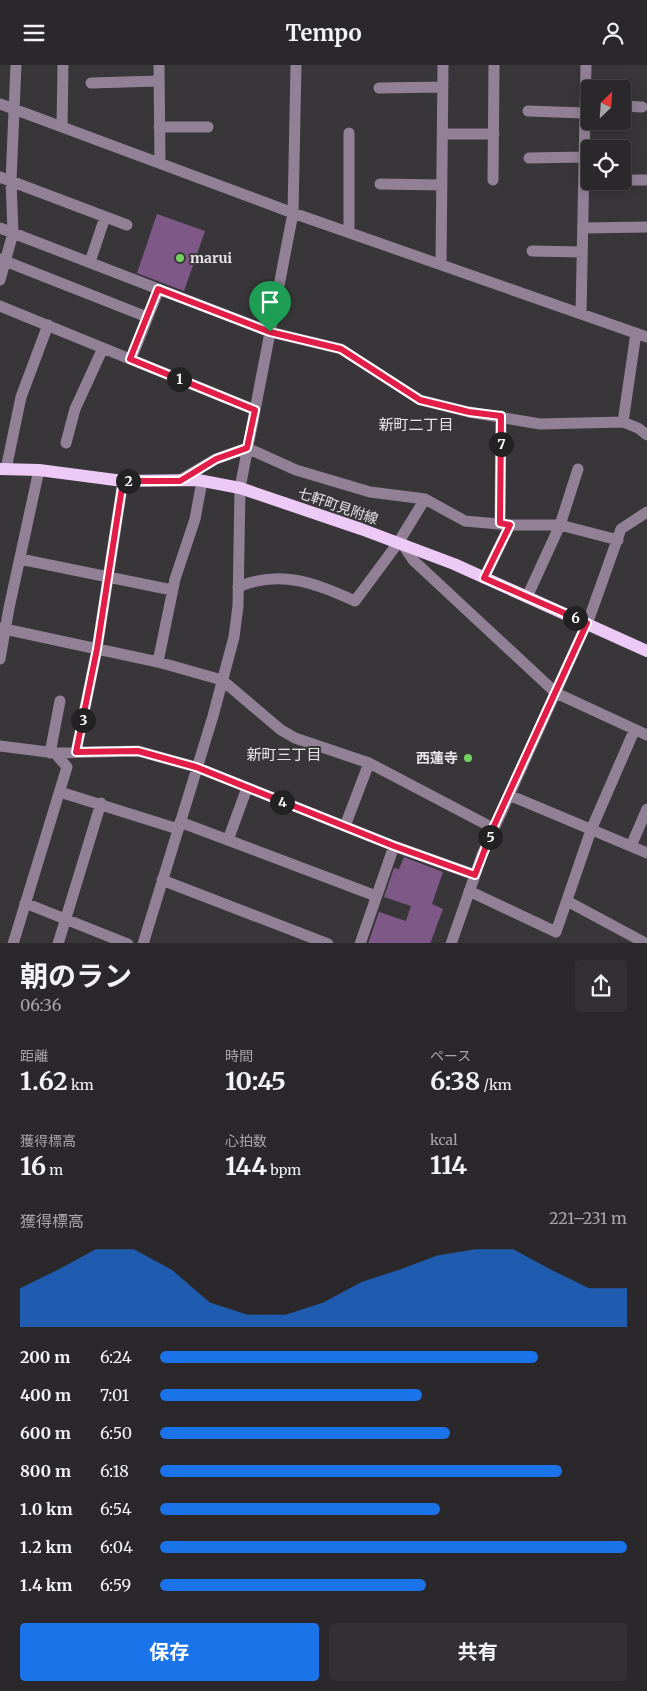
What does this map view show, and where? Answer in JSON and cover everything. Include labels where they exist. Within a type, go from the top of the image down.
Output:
[{"type":"main road","name":"七軒町見附線","points":[[3,469],[39,470],[123,481],[202,481],[240,488],[401,544],[484,578],[647,651]]},
{"type":"street","points":[[0,280],[3,260],[13,233],[11,181],[16,65]]},
{"type":"street","points":[[62,127],[63,65]]},
{"type":"street","points":[[159,65],[160,163]]},
{"type":"street","points":[[143,943],[234,637],[238,587],[240,488],[293,213],[296,65]]},
{"type":"street","points":[[441,265],[443,65]]},
{"type":"street","points":[[493,180],[494,65]]},
{"type":"street","points":[[586,65],[586,80]]},
{"type":"street","points":[[91,83],[159,81]]},
{"type":"street","points":[[379,88],[443,87]]},
{"type":"street","points":[[0,104],[293,213],[647,337]]},
{"type":"street","points":[[631,106],[642,107]]},
{"type":"street","points":[[528,111],[581,108]]},
{"type":"street","points":[[159,127],[208,127]]},
{"type":"street","points":[[348,232],[349,133]]},
{"type":"street","points":[[443,134],[494,134]]},
{"type":"street","points":[[529,158],[581,157]]},
{"type":"street","points":[[0,177],[127,225]]},
{"type":"street","points":[[631,180],[647,180]]},
{"type":"street","points":[[380,184],[442,185]]},
{"type":"street","points":[[581,314],[582,252],[586,190]]},
{"type":"street","points":[[90,262],[105,217]]},
{"type":"street","points":[[583,228],[647,227]]},
{"type":"street","points":[[0,228],[270,332],[341,349],[420,400],[469,412],[540,423],[623,422],[638,427],[647,435]]},
{"type":"street","points":[[532,251],[582,252]]},
{"type":"street","points":[[3,260],[147,317]]},
{"type":"street","points":[[130,359],[158,289]]},
{"type":"street","points":[[0,306],[255,410]]},
{"type":"street","points":[[3,469],[21,397],[48,325]]},
{"type":"street","points":[[623,422],[636,333]]},
{"type":"street","points":[[66,443],[75,409],[103,348]]},
{"type":"street","points":[[484,578],[505,524],[501,416]]},
{"type":"street","points":[[180,481],[216,459],[247,448],[296,470],[370,492],[425,499],[465,521],[560,525],[618,540]]},
{"type":"street","points":[[527,597],[560,525],[578,469]]},
{"type":"street","points":[[0,659],[3,628],[39,470]]},
{"type":"street","points":[[76,752],[97,649],[123,481]]},
{"type":"street","points":[[158,662],[172,590],[195,519],[202,481]]},
{"type":"street","points":[[238,587],[266,578],[283,577],[319,585],[354,601],[401,544],[425,499]]},
{"type":"street","points":[[451,943],[493,828],[587,623],[621,529],[644,520]]},
{"type":"street","points":[[401,544],[420,566],[556,693],[634,731],[647,735]]},
{"type":"street","points":[[20,559],[172,590]]},
{"type":"street","points":[[3,628],[158,662],[222,680],[281,730],[295,737],[369,763],[493,828]]},
{"type":"street","points":[[52,753],[60,701]]},
{"type":"street","points":[[469,891],[556,932],[591,830],[634,731]]},
{"type":"street","points":[[0,746],[52,753],[138,751],[196,767],[344,827],[475,875]]},
{"type":"street","points":[[12,943],[67,767],[52,753]]},
{"type":"street","points":[[344,827],[369,763]]},
{"type":"street","points":[[228,840],[247,788]]},
{"type":"street","points":[[60,792],[228,840],[376,896]]},
{"type":"street","points":[[508,795],[647,853]]},
{"type":"street","points":[[58,943],[101,803]]},
{"type":"street","points":[[631,846],[647,809]]},
{"type":"street","points":[[360,943],[394,846]]},
{"type":"street","points":[[162,880],[328,943]]},
{"type":"street","points":[[567,901],[645,938]]},
{"type":"street","points":[[25,903],[128,943]]},
{"type":"building","points":[[157,214],[205,231],[184,291],[137,273]]},
{"type":"building","points":[[404,857],[443,872],[432,904],[443,909],[430,943],[368,943],[379,912],[406,921],[411,906],[384,897],[394,868],[399,869]]},
{"type":"place","name":"marui","points":[[180,258]]},
{"type":"place","name":"西蓮寺","points":[[468,758]]},
{"type":"district","name":"新町二丁目","points":[[416,424]]},
{"type":"district","name":"新町三丁目","points":[[284,754]]},
{"type":"route","points":[[158,289],[270,332],[341,349],[420,400],[469,412],[501,416],[500,523],[510,525],[484,578],[587,623],[493,828],[475,875],[394,846],[196,767],[138,751],[76,752],[97,649],[123,481],[180,481],[216,459],[247,448],[255,410],[130,359],[158,289]]}]
